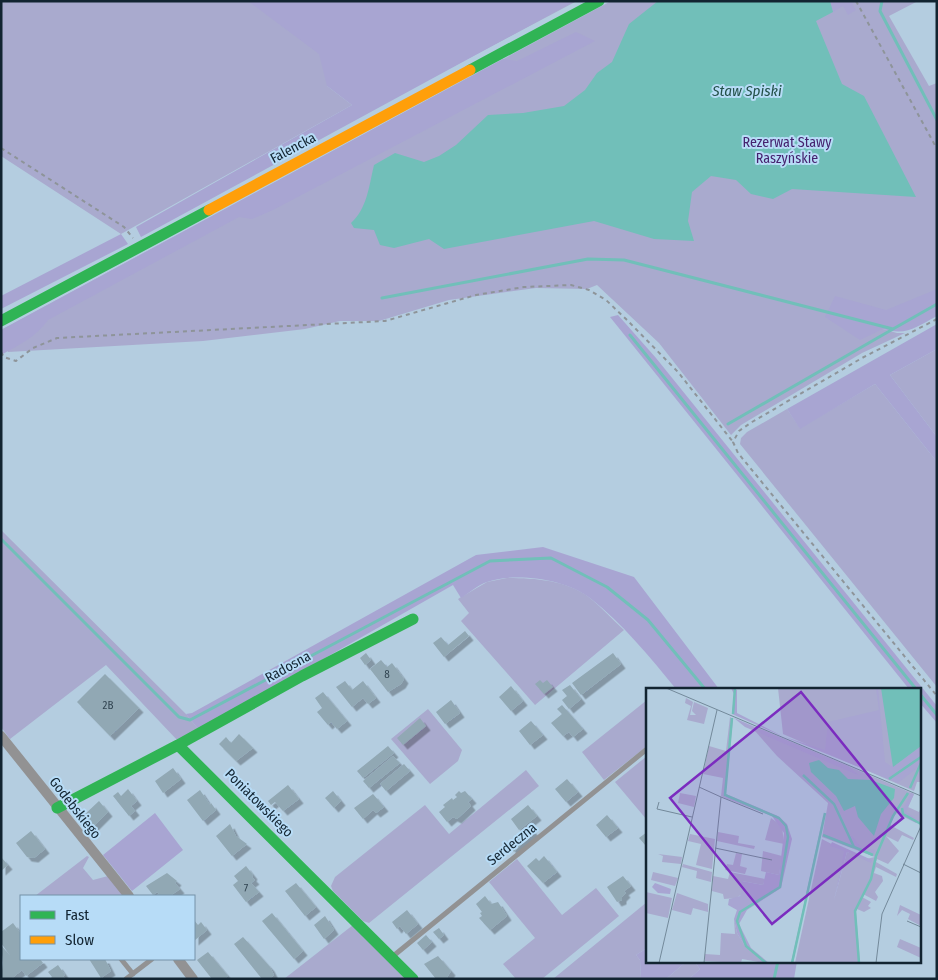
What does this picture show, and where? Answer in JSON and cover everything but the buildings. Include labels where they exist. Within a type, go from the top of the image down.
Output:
[{"type":"street","name":"Falencka","points":[[1,321],[598,1]]},
{"type":"street","name":"Radosna","points":[[178,746],[302,676],[413,619]]},
{"type":"street","name":"Godebskiego","points":[[1,736],[128,895]]},
{"type":"street","points":[[57,808],[178,746]]},
{"type":"street","name":"Poniatowskiego","points":[[178,746],[412,979]]},
{"type":"street","points":[[179,960],[193,979]]},
{"type":"lane","name":"Serdeczna","points":[[391,958],[646,750]]},
{"type":"lane","points":[[122,960],[133,974]]},
{"type":"lane","points":[[126,979],[151,960]]},
{"type":"path","points":[[856,1],[937,148]]},
{"type":"path","points":[[1,148],[124,227],[132,235],[138,249]]},
{"type":"path","points":[[1,352],[4,357],[16,361],[33,348],[57,338],[385,321],[476,296],[524,287],[571,285],[589,290],[606,300],[678,372],[733,442],[738,453],[937,696]]},
{"type":"path","points":[[733,442],[739,431],[752,422],[862,358],[937,319]]},
{"type":"green space","points":[[1,1],[577,1],[388,101],[327,86],[352,105],[121,234],[1,156]]},
{"type":"green space","name":"Rezerwat Stawy Raszyńskie","points":[[611,1],[918,1],[889,16],[929,86],[937,83],[937,307],[883,329],[905,333],[862,353],[741,425],[731,435],[659,343],[597,285],[587,289],[536,288],[449,300],[379,321],[340,321],[305,329],[203,341],[8,352],[1,330]]},
{"type":"green space","points":[[937,349],[937,437],[890,375]]},
{"type":"green space","points":[[875,384],[937,462],[937,687],[740,444],[741,438],[747,432],[787,409],[800,428]]},
{"type":"green space","points":[[1,530],[186,714],[199,730],[178,741],[106,665],[10,739],[1,727]]},
{"type":"green space","points":[[507,578],[550,581],[571,587],[590,598],[624,630],[535,705],[461,621],[469,613],[458,599],[487,582]]},
{"type":"green space","points":[[646,701],[646,747],[604,780],[582,752]]},
{"type":"green space","points":[[428,709],[462,750],[458,761],[430,784],[391,739]]},
{"type":"green space","points":[[646,757],[646,819],[615,782]]},
{"type":"green space","points":[[526,770],[539,786],[369,923],[363,921],[333,891],[331,886],[335,877],[425,805],[449,834]]},
{"type":"green space","points":[[87,856],[89,857],[83,868],[93,880],[108,876],[123,895],[36,895]]},
{"type":"green space","points":[[517,859],[562,915],[596,888],[619,916],[542,979],[516,979],[503,964],[535,938],[489,882]]},
{"type":"green space","points":[[646,903],[646,949],[636,955],[640,960],[641,979],[553,979]]},
{"type":"green space","points":[[353,925],[407,979],[284,979]]},
{"type":"green space","points":[[686,962],[695,962],[700,969],[689,979],[666,979]]},
{"type":"shaded area","points":[[248,1],[575,1],[141,237],[136,227],[352,105],[327,86],[319,54]]},
{"type":"shaded area","points":[[830,1],[851,1],[856,10],[848,15],[843,6],[833,12]]},
{"type":"shaded area","points":[[576,32],[595,41],[273,210],[252,219],[239,217],[48,320],[33,336],[1,355],[1,330],[503,59],[517,61]]},
{"type":"shaded area","points":[[121,234],[128,244],[1,309],[1,296]]},
{"type":"shaded area","points":[[937,289],[937,316],[905,331],[883,329],[860,340],[825,317],[835,296],[886,310]]},
{"type":"shaded area","points":[[618,315],[656,358],[937,706],[937,723],[920,703],[920,688],[908,688],[610,317]]},
{"type":"shaded area","points":[[937,324],[937,349],[890,375],[937,437],[937,462],[875,384],[800,429],[787,409]]},
{"type":"shaded area","points":[[543,547],[634,577],[718,688],[675,688],[624,629],[602,608],[580,591],[540,579],[512,578],[484,583],[461,598],[453,585],[199,730],[186,714],[192,713],[476,555]]},
{"type":"shaded area","points":[[155,813],[183,850],[132,891],[103,855]]},
{"type":"shaded area","points":[[646,949],[646,962],[686,962],[666,979],[641,979],[640,960],[636,955]]},
{"type":"shaded area","points":[[695,962],[797,962],[794,979],[689,979],[700,969]]},
{"type":"water","name":"Staw Spiski","points":[[658,1],[830,1],[833,12],[816,21],[842,84],[864,96],[916,197],[792,189],[773,199],[751,194],[736,180],[711,176],[692,192],[688,221],[694,241],[654,239],[594,221],[444,249],[429,239],[394,248],[380,245],[374,230],[354,228],[351,223],[364,204],[374,165],[395,153],[424,162],[439,156],[456,145],[488,115],[523,113],[564,106],[585,90],[597,73],[612,62],[629,24]]},
{"type":"waterway","points":[[882,1],[880,11],[937,120]]},
{"type":"waterway","points":[[382,298],[588,259],[624,260],[893,329],[937,304]]},
{"type":"waterway","points":[[728,424],[893,329]]},
{"type":"waterway","points":[[630,335],[915,688]]},
{"type":"waterway","points":[[1,539],[179,717],[190,720],[490,561],[551,558],[607,587],[648,620],[704,688]]},
{"type":"waterway","points":[[920,694],[937,715]]},
{"type":"waterway","points":[[774,979],[778,962]]},
{"type":"traffic: fast","points":[[470,70],[599,1]]},
{"type":"traffic: fast","points":[[1,321],[209,210]]},
{"type":"traffic: fast","points":[[178,745],[302,676],[413,619]]},
{"type":"traffic: fast","points":[[57,808],[178,745],[413,979]]},
{"type":"traffic: slow","points":[[209,210],[470,70]]}]
